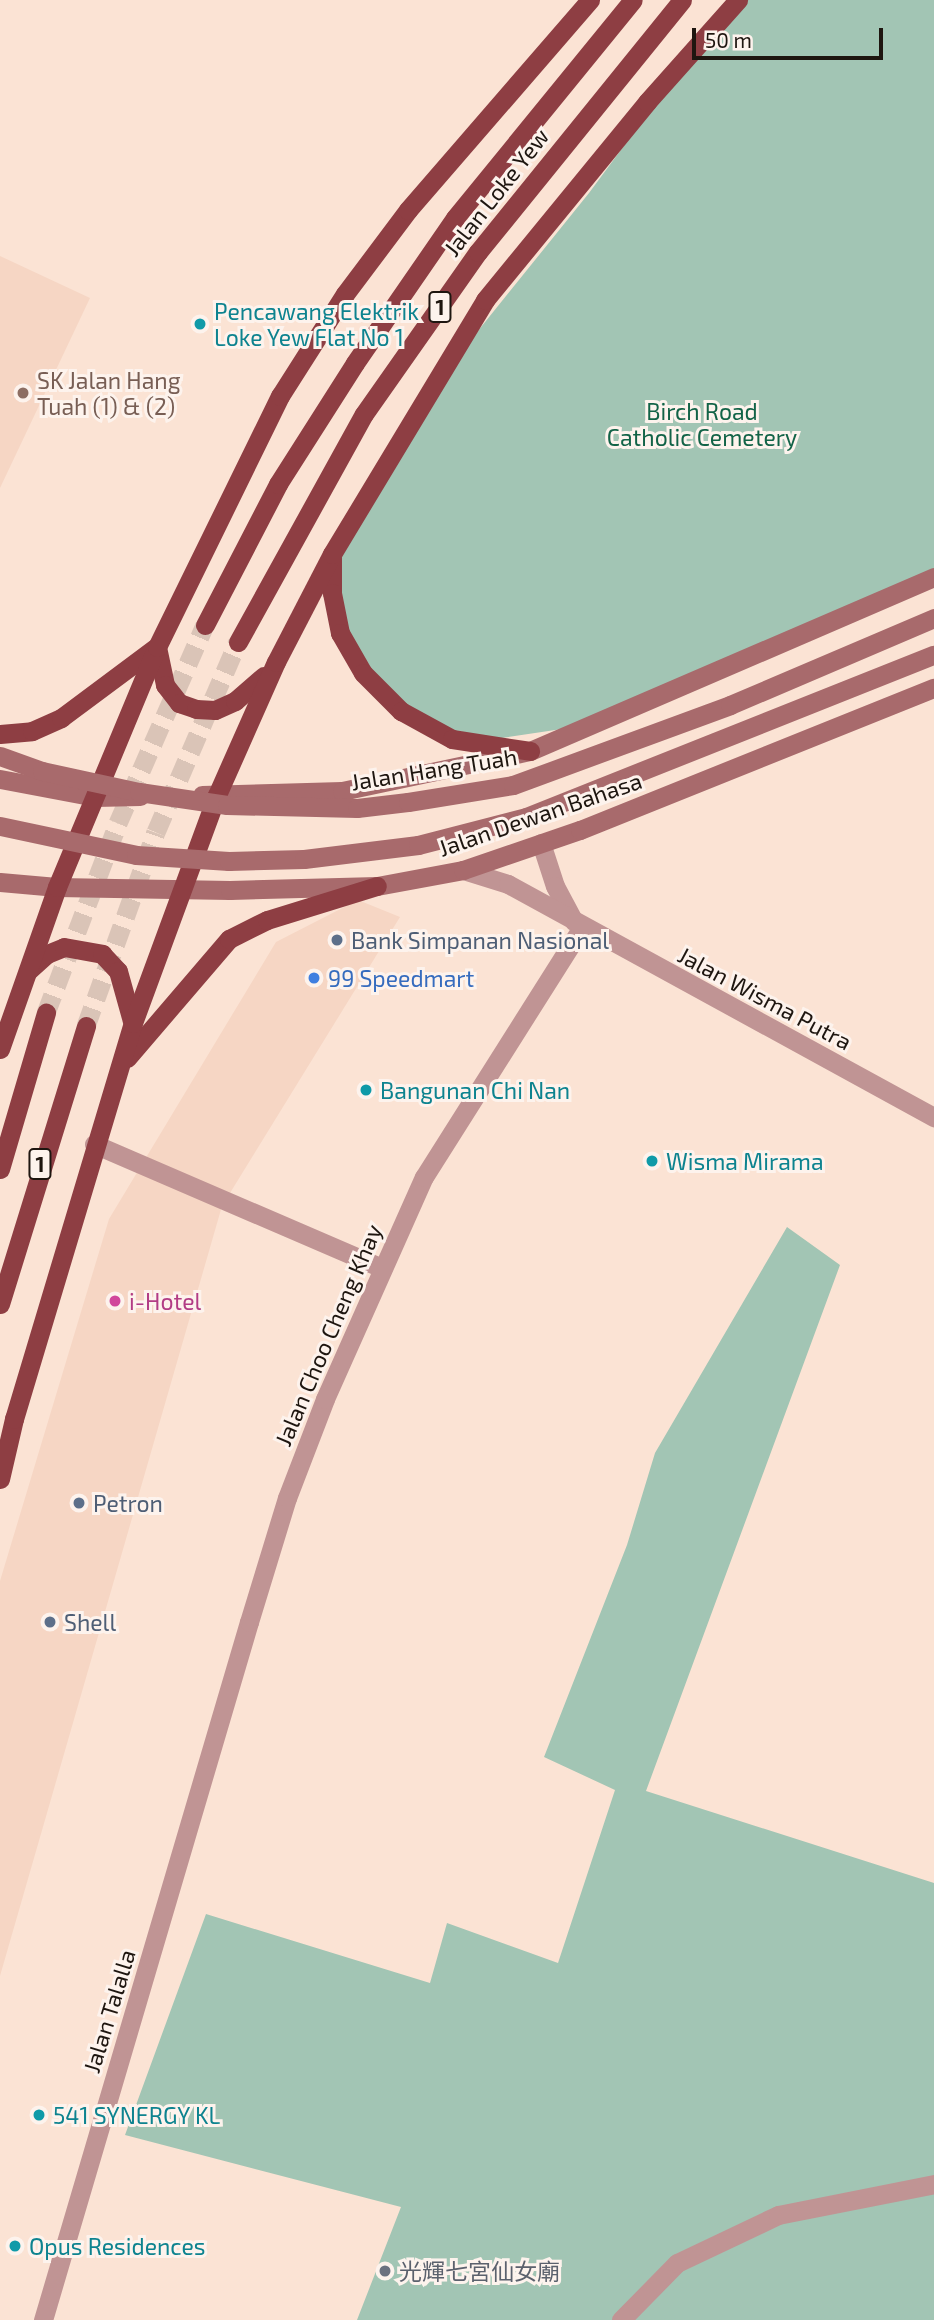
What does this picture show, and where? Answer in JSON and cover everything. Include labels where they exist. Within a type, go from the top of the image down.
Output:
[{"type":"highway","points":[[0,1049],[22,977],[57,887],[157,647],[280,396],[345,294],[408,211],[590,0]]},
{"type":"highway","name":"Jalan Loke Yew","points":[[205,625],[278,484],[355,363],[455,218],[633,0]]},
{"type":"highway","name":"Jalan Loke Yew","points":[[238,642],[364,414],[478,252],[682,0]]},
{"type":"highway","points":[[0,1479],[94,1144],[133,1023],[217,795],[276,662],[332,554],[485,300],[647,102],[738,0]]},
{"type":"highway","points":[[332,554],[332,593],[340,633],[363,673],[393,704],[452,739],[530,751]]},
{"type":"highway","points":[[157,647],[165,685],[179,703],[196,709],[215,710],[235,701],[253,689],[276,662]]},
{"type":"highway","points":[[0,734],[32,731],[61,718],[157,647]]},
{"type":"highway","points":[[121,1065],[229,939],[267,920],[377,886]]},
{"type":"highway","points":[[22,977],[47,954],[64,947],[102,954],[118,971],[133,1023]]},
{"type":"highway","name":"1","points":[[0,1169],[46,1013]]},
{"type":"highway","name":"1","points":[[0,1304],[86,1026]]},
{"type":"main road","points":[[0,779],[95,797],[342,791],[530,751],[934,577]]},
{"type":"main road","name":"Jalan Hang Tuah","points":[[0,756],[42,771],[139,792],[227,805],[357,808],[408,802],[513,785],[730,705],[934,618]]},
{"type":"main road","points":[[0,826],[136,855],[229,860],[304,859],[418,845],[526,817],[934,655]]},
{"type":"main road","name":"Jalan Dewan Bahasa","points":[[57,887],[182,890],[377,886],[463,870],[934,688]]},
{"type":"main road","points":[[0,882],[57,887]]},
{"type":"street","points":[[541,842],[555,886],[578,924]]},
{"type":"street","name":"Jalan Wisma Putra","points":[[463,870],[508,884],[934,1117]]},
{"type":"street","name":"Jalan Choo Cheng Khay","points":[[198,1797],[287,1498],[380,1267],[446,1138],[578,924]]},
{"type":"street","points":[[94,1144],[380,1267]]},
{"type":"street","name":"Jalan Talalla","points":[[43,2320],[198,1797]]},
{"type":"street","points":[[621,2320],[677,2263],[778,2215],[934,2184]]},
{"type":"shaded area","name":"SK Jalan Hang Tuah (1) & (2)","points":[[0,256],[90,298],[0,488]]},
{"type":"shaded area","points":[[358,900],[400,917],[222,1206],[0,1976],[0,1581],[109,1219],[276,942]]},
{"type":"green space","name":"Birch Road Catholic Cemetery","points":[[739,0],[934,0],[934,580],[589,725],[475,742],[385,696],[336,614],[332,554],[465,347],[589,193],[703,39]]},
{"type":"green space","points":[[787,1227],[840,1265],[646,1791],[934,1883],[934,2320],[357,2320],[401,2207],[125,2135],[206,1914],[430,1983],[447,1923],[558,1963],[615,1790],[544,1757],[627,1545],[655,1453]]},
{"type":"tunnel","points":[[46,1013],[118,823],[205,625]]},
{"type":"tunnel","points":[[86,1026],[156,832],[238,642]]},
{"type":"place","name":"Pencawang Elektrik Loke Yew Flat No 1","points":[[200,324]]},
{"type":"place","name":"SK Jalan Hang Tuah (1) & (2)","points":[[23,393]]},
{"type":"place","name":"Bank Simpanan Nasional","points":[[337,940]]},
{"type":"place","name":"99 Speedmart","points":[[314,978]]},
{"type":"place","name":"Bangunan Chi Nan","points":[[366,1090]]},
{"type":"place","name":"Wisma Mirama","points":[[652,1161]]},
{"type":"place","name":"i-Hotel","points":[[115,1301]]},
{"type":"place","name":"Petron","points":[[79,1503]]},
{"type":"place","name":"Shell","points":[[50,1622]]},
{"type":"place","name":"541 SYNERGY KL","points":[[39,2115]]},
{"type":"place","name":"Opus Residences","points":[[15,2246]]},
{"type":"place","name":"光輝七宮仙女廟","points":[[385,2271]]}]
